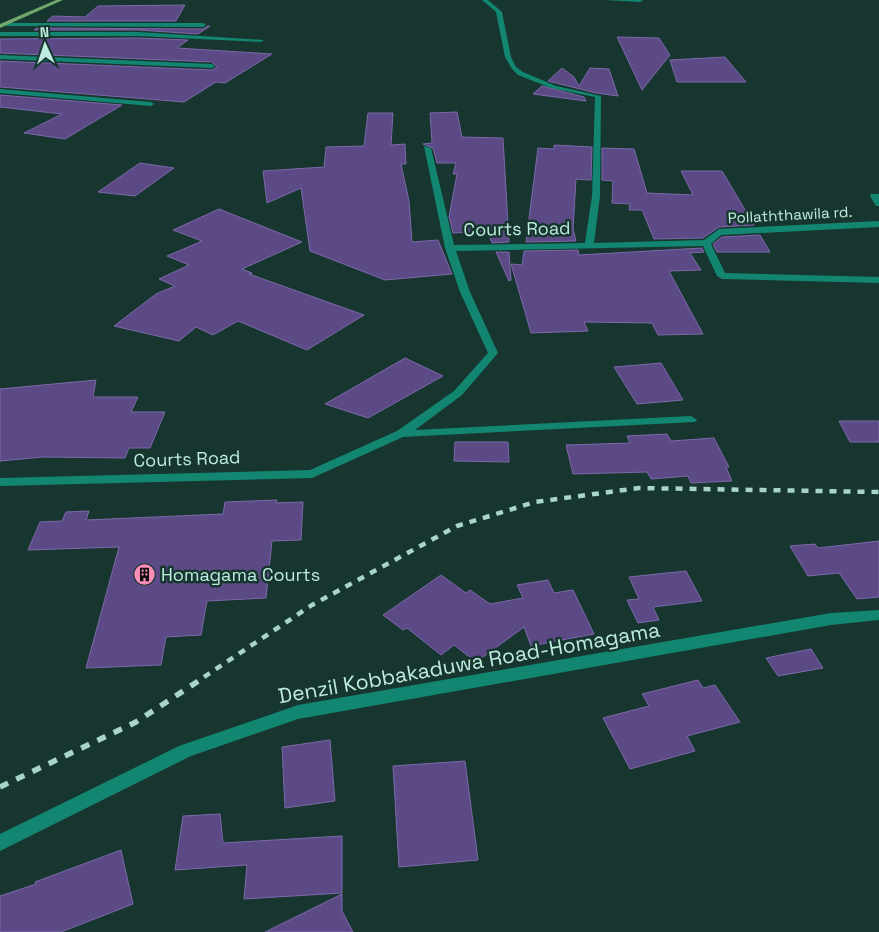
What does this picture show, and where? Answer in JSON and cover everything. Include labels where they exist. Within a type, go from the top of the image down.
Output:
[{"type":"main road","points":[[3,25],[60,0]]},
{"type":"street","points":[[485,0],[499,12],[500,30],[515,68],[536,81],[553,87],[598,96],[596,196],[590,245]]},
{"type":"street","points":[[608,0],[640,0]]},
{"type":"street","points":[[27,15],[46,15]]},
{"type":"street","points":[[3,25],[203,24]]},
{"type":"street","points":[[0,34],[138,34],[261,40]]},
{"type":"street","points":[[0,57],[212,66]]},
{"type":"street","points":[[0,91],[151,104]]},
{"type":"street","points":[[427,148],[450,248]]},
{"type":"street","name":"Pollaththawila rd.","points":[[879,196],[874,196],[879,204]]},
{"type":"street","name":"Pollaththawila rd.","points":[[706,243],[719,232],[879,224]]},
{"type":"street","points":[[706,243],[722,276],[879,280]]},
{"type":"street","name":"Courts Road","points":[[0,482],[312,474],[401,434],[458,393],[492,353],[465,292],[450,248],[706,243]]},
{"type":"street","points":[[401,434],[691,420]]},
{"type":"street","name":"Denzil Kobbakaduwa Road-Homagama","points":[[0,843],[185,751],[298,712],[831,619],[879,614]]},
{"type":"building","points":[[185,5],[176,21],[47,21],[53,16],[85,17],[98,6]]},
{"type":"building","points":[[210,26],[198,34],[138,30],[34,30],[37,28],[203,29]]},
{"type":"building","points":[[617,37],[659,38],[670,55],[642,90]]},
{"type":"building","points":[[138,38],[188,40],[177,48],[272,54],[225,83],[216,82],[184,102],[0,87],[0,61],[212,70],[217,67],[212,62],[0,53],[0,39]]},
{"type":"building","points":[[725,57],[746,82],[677,82],[670,60]]},
{"type":"building","points":[[562,68],[574,77],[579,86],[590,68],[609,69],[618,96],[596,93],[548,81]]},
{"type":"building","points":[[542,86],[584,97],[586,101],[533,94]]},
{"type":"building","points":[[0,95],[122,105],[65,139],[24,133],[62,114],[0,107]]},
{"type":"building","points":[[457,112],[462,137],[503,138],[509,242],[492,243],[487,231],[453,233],[449,217],[457,174],[453,174],[456,163],[437,163],[433,148],[423,144],[432,143],[430,113]]},
{"type":"building","points":[[368,113],[393,113],[391,145],[405,144],[406,164],[401,164],[409,201],[412,242],[438,240],[452,274],[385,280],[310,251],[301,188],[267,203],[263,171],[324,167],[326,147],[364,146]]},
{"type":"building","points":[[554,145],[592,147],[591,180],[576,179],[573,229],[576,241],[526,242],[538,148],[554,149]]},
{"type":"building","points":[[602,148],[634,149],[647,193],[693,195],[681,171],[722,171],[754,225],[719,227],[703,238],[654,239],[642,210],[629,210],[630,204],[612,203],[613,181],[602,180]]},
{"type":"building","points":[[140,163],[174,168],[135,196],[98,192]]},
{"type":"building","points":[[219,209],[302,242],[242,269],[252,273],[249,274],[364,315],[307,350],[238,321],[213,335],[196,327],[179,341],[114,326],[156,294],[175,286],[159,279],[189,265],[167,256],[202,241],[173,230]]},
{"type":"building","points":[[760,235],[770,252],[717,252],[713,244],[722,237]]},
{"type":"building","points":[[702,248],[704,252],[690,253],[701,270],[669,271],[703,334],[658,335],[652,323],[584,322],[588,331],[531,333],[511,264],[522,265],[524,251],[578,250],[579,255]]},
{"type":"building","points":[[496,252],[509,252],[511,280],[509,281]]},
{"type":"building","points":[[405,358],[443,376],[368,418],[325,404]]},
{"type":"building","points":[[661,363],[683,400],[637,404],[614,367]]},
{"type":"building","points":[[96,380],[93,397],[138,397],[131,412],[165,412],[150,448],[129,448],[125,458],[43,457],[0,461],[0,389]]},
{"type":"building","points":[[839,421],[879,421],[879,442],[850,442]]},
{"type":"building","points":[[667,434],[671,441],[714,438],[729,467],[726,467],[732,481],[691,483],[688,476],[651,479],[647,472],[573,474],[566,445],[630,443],[627,436]]},
{"type":"building","points":[[455,442],[508,442],[509,462],[454,461]]},
{"type":"building","name":"Homagama Courts","points":[[277,500],[276,503],[303,502],[301,540],[272,541],[266,598],[207,601],[201,635],[166,637],[161,665],[86,668],[119,547],[28,550],[40,522],[62,521],[66,512],[89,511],[86,520],[223,514],[225,502]]},
{"type":"building","points":[[879,541],[879,597],[857,599],[839,573],[808,576],[790,546],[815,544],[818,548]]},
{"type":"building","points":[[686,571],[702,601],[653,607],[659,620],[638,623],[627,600],[639,599],[629,577]]},
{"type":"building","points":[[441,575],[466,593],[470,590],[490,604],[523,598],[517,585],[548,580],[554,593],[573,590],[594,634],[531,646],[524,627],[476,662],[454,645],[441,655],[407,628],[403,630],[383,615]]},
{"type":"building","points":[[811,649],[823,668],[778,676],[766,658]]},
{"type":"building","points":[[698,680],[703,688],[715,685],[740,722],[687,736],[695,751],[630,769],[603,718],[649,706],[642,694]]},
{"type":"building","points":[[330,740],[335,801],[285,808],[282,747]]},
{"type":"building","points":[[465,761],[478,860],[399,867],[393,766]]},
{"type":"building","points":[[220,814],[223,843],[342,836],[342,893],[244,899],[247,865],[175,870],[183,816]]},
{"type":"building","points":[[121,850],[133,904],[61,932],[0,932],[0,896],[36,884],[35,882]]},
{"type":"building","points":[[342,894],[342,911],[353,932],[265,932]]},
{"type":"railway","points":[[204,677],[312,605],[457,526],[535,502],[639,488],[879,492]]},
{"type":"railway","points":[[0,787],[136,722],[206,676]]},
{"type":"place","name":"Homagama Courts","points":[[145,575]]}]
